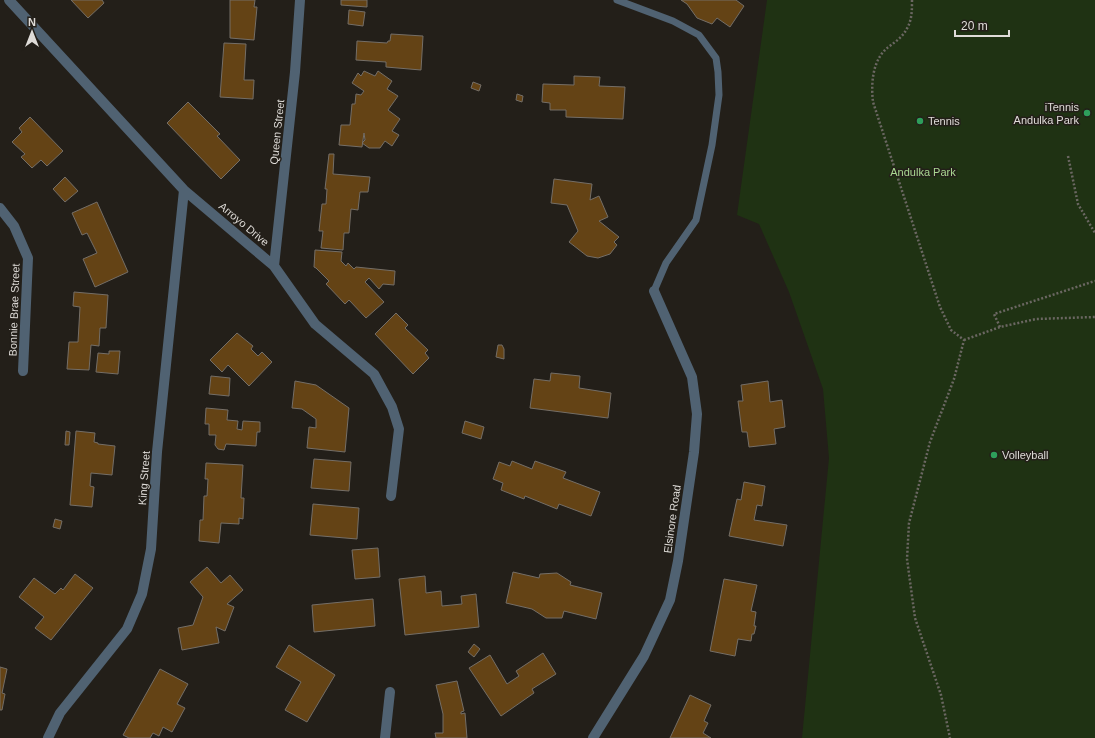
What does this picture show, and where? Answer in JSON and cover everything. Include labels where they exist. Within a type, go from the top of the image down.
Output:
[{"type":"street","name":"Arroyo Drive","points":[[9,0],[184,190],[274,266],[315,324],[374,374],[392,407],[399,429],[391,496]]},
{"type":"street","name":"Queen Street","points":[[274,266],[295,72],[300,0]]},
{"type":"street","name":"King Street","points":[[48,738],[60,712],[127,629],[142,594],[151,549],[157,452],[184,190]]},
{"type":"street","name":"Bonnie Brae Street","points":[[0,208],[14,226],[28,258],[23,371]]},
{"type":"street","name":"Elsinore Road","points":[[593,738],[644,656],[670,600],[678,561],[694,452],[697,414],[692,377],[654,291]]},
{"type":"street","points":[[385,738],[390,692]]},
{"type":"lane","points":[[617,0],[673,21],[699,36],[716,58],[718,72],[719,95],[712,145],[696,220],[666,263],[654,291]]},
{"type":"path","points":[[912,0],[912,17],[906,32],[884,51],[874,71],[871,88],[873,102],[940,307],[951,330],[964,340]]},
{"type":"path","points":[[1068,156],[1078,204],[1095,233]]},
{"type":"path","points":[[1000,327],[994,314],[1095,281]]},
{"type":"path","points":[[964,340],[1000,327],[1036,319],[1095,317]]},
{"type":"path","points":[[950,738],[941,695],[915,618],[907,560],[909,523],[930,442],[954,379],[964,340]]},
{"type":"green space","name":"Andulka Park","points":[[767,0],[1095,0],[1095,738],[802,738],[829,458],[823,389],[789,292],[759,224],[737,215]]},
{"type":"building","points":[[71,0],[102,0],[104,3],[88,18]]},
{"type":"building","points":[[230,0],[255,0],[254,7],[257,7],[254,40],[230,38]]},
{"type":"building","points":[[341,0],[367,0],[367,7],[341,5]]},
{"type":"building","points":[[681,0],[736,0],[744,6],[730,27],[717,18],[712,24],[697,18],[687,4]]},
{"type":"building","points":[[349,10],[365,12],[363,26],[348,24]]},
{"type":"building","points":[[391,34],[423,36],[421,70],[386,67],[386,62],[356,60],[357,41],[387,43],[390,41]]},
{"type":"building","points":[[224,43],[246,44],[244,80],[254,80],[253,99],[220,97]]},
{"type":"building","points":[[364,71],[375,76],[378,71],[392,81],[387,89],[398,96],[388,110],[400,119],[392,131],[399,135],[392,146],[385,141],[380,148],[369,148],[363,143],[362,147],[339,145],[341,125],[350,125],[352,104],[355,104],[356,94],[361,95],[364,91],[352,83],[358,73],[361,76]]},
{"type":"building","points":[[574,76],[600,77],[599,86],[625,87],[623,119],[566,117],[566,110],[550,110],[550,103],[542,102],[543,84],[574,85]]},
{"type":"building","points":[[473,82],[481,85],[479,91],[471,88]]},
{"type":"building","points":[[517,94],[523,96],[522,102],[516,100]]},
{"type":"building","points":[[188,102],[220,134],[217,136],[240,160],[221,179],[167,123]]},
{"type":"building","points":[[30,117],[63,151],[47,166],[41,160],[32,168],[21,157],[25,154],[12,142],[22,132],[19,128]]},
{"type":"building","points":[[329,154],[334,154],[333,174],[370,177],[368,192],[360,192],[358,210],[351,209],[349,233],[344,233],[343,250],[321,248],[323,231],[319,231],[322,204],[326,204],[327,189],[325,189]]},
{"type":"building","points":[[65,177],[78,191],[65,202],[53,189]]},
{"type":"building","points":[[554,179],[592,184],[590,200],[599,196],[608,217],[599,221],[619,237],[614,242],[617,245],[610,254],[598,258],[587,256],[569,242],[578,231],[567,205],[551,203]]},
{"type":"building","points":[[97,202],[128,272],[95,287],[83,259],[97,253],[87,233],[82,235],[72,213]]},
{"type":"building","points":[[315,250],[342,252],[341,261],[346,266],[348,263],[354,269],[356,267],[395,271],[394,285],[383,284],[379,289],[369,278],[365,282],[384,302],[366,318],[349,300],[345,304],[326,284],[329,281],[314,267]]},
{"type":"building","points":[[74,292],[108,295],[106,328],[100,328],[99,346],[91,345],[89,370],[67,369],[69,342],[78,342],[80,307],[73,306]]},
{"type":"building","points":[[396,313],[408,325],[405,328],[428,350],[425,353],[429,358],[413,374],[375,334]]},
{"type":"building","points":[[237,333],[253,346],[251,349],[258,356],[262,352],[272,362],[249,386],[228,365],[222,372],[210,360]]},
{"type":"building","points":[[498,345],[502,345],[504,349],[504,359],[496,357]]},
{"type":"building","points":[[109,351],[120,351],[118,374],[96,372],[98,353],[109,354]]},
{"type":"building","points":[[551,373],[580,376],[579,388],[611,393],[608,418],[530,408],[534,379],[550,381]]},
{"type":"building","points":[[211,376],[230,378],[229,396],[209,394]]},
{"type":"building","points":[[295,381],[316,385],[349,408],[345,452],[307,448],[309,427],[316,428],[316,419],[302,409],[292,408]]},
{"type":"building","points":[[768,381],[770,402],[782,400],[785,427],[774,429],[776,444],[749,447],[747,432],[742,432],[738,401],[743,401],[741,385]]},
{"type":"building","points":[[206,408],[228,410],[227,420],[238,421],[237,429],[242,430],[243,421],[260,422],[260,432],[257,432],[256,446],[226,444],[224,450],[218,449],[215,445],[216,435],[209,435],[209,424],[205,424]]},
{"type":"building","points":[[465,421],[484,427],[481,439],[462,433]]},
{"type":"building","points":[[66,431],[70,432],[69,445],[65,445]]},
{"type":"building","points":[[76,431],[95,433],[94,442],[98,444],[115,446],[112,475],[91,473],[90,486],[94,487],[92,507],[70,505]]},
{"type":"building","points":[[314,459],[351,462],[349,491],[311,488]]},
{"type":"building","points":[[512,461],[532,469],[535,461],[566,472],[563,478],[600,492],[591,516],[559,504],[557,509],[525,496],[524,499],[501,490],[503,483],[493,479],[499,462],[510,466]]},
{"type":"building","points":[[206,463],[243,465],[241,498],[244,498],[243,519],[239,518],[239,524],[221,523],[219,543],[199,541],[200,520],[203,520],[204,496],[207,496],[208,479],[205,479]]},
{"type":"building","points":[[744,482],[765,486],[762,506],[757,505],[754,520],[787,525],[783,546],[729,536],[737,499],[741,500]]},
{"type":"building","points":[[313,504],[359,508],[357,539],[310,535]]},
{"type":"building","points":[[55,519],[62,521],[60,529],[53,527]]},
{"type":"building","points":[[378,548],[380,577],[355,579],[352,550]]},
{"type":"building","points":[[207,567],[221,583],[230,575],[243,590],[227,604],[234,607],[225,631],[216,627],[219,643],[182,650],[178,628],[193,625],[203,597],[190,582]]},
{"type":"building","points":[[513,572],[539,578],[540,574],[557,573],[571,582],[570,585],[602,593],[596,619],[564,611],[562,618],[546,618],[532,609],[506,603]]},
{"type":"building","points":[[75,574],[93,588],[51,640],[35,628],[44,617],[19,597],[34,578],[55,594],[61,588],[63,590]]},
{"type":"building","points":[[425,576],[426,593],[441,591],[442,606],[462,604],[461,596],[476,594],[479,627],[405,635],[399,579]]},
{"type":"building","points":[[724,579],[757,585],[751,611],[756,612],[754,626],[756,626],[754,634],[752,634],[751,641],[738,639],[735,656],[710,651]]},
{"type":"building","points":[[373,599],[375,626],[314,632],[312,605]]},
{"type":"building","points":[[474,644],[480,649],[474,657],[468,652]]},
{"type":"building","points":[[289,645],[335,675],[307,722],[285,710],[301,682],[276,667]]},
{"type":"building","points":[[543,653],[556,674],[532,689],[534,693],[501,716],[469,668],[490,655],[507,684],[519,676],[516,671]]},
{"type":"building","points":[[0,667],[7,669],[2,693],[5,694],[2,710],[0,710]]},
{"type":"building","points":[[160,669],[188,684],[177,704],[185,708],[172,732],[163,727],[159,736],[153,733],[150,738],[129,738],[123,735]]},
{"type":"building","points":[[457,681],[464,711],[461,712],[461,714],[465,713],[467,738],[436,738],[435,733],[443,733],[443,714],[436,685]]},
{"type":"building","points":[[690,695],[711,705],[704,721],[708,723],[703,733],[711,738],[670,738]]},
{"type":"place","name":"iTennis Andulka Park","points":[[1087,113]]},
{"type":"place","name":"Tennis","points":[[920,121]]},
{"type":"place","name":"Volleyball","points":[[994,455]]}]
